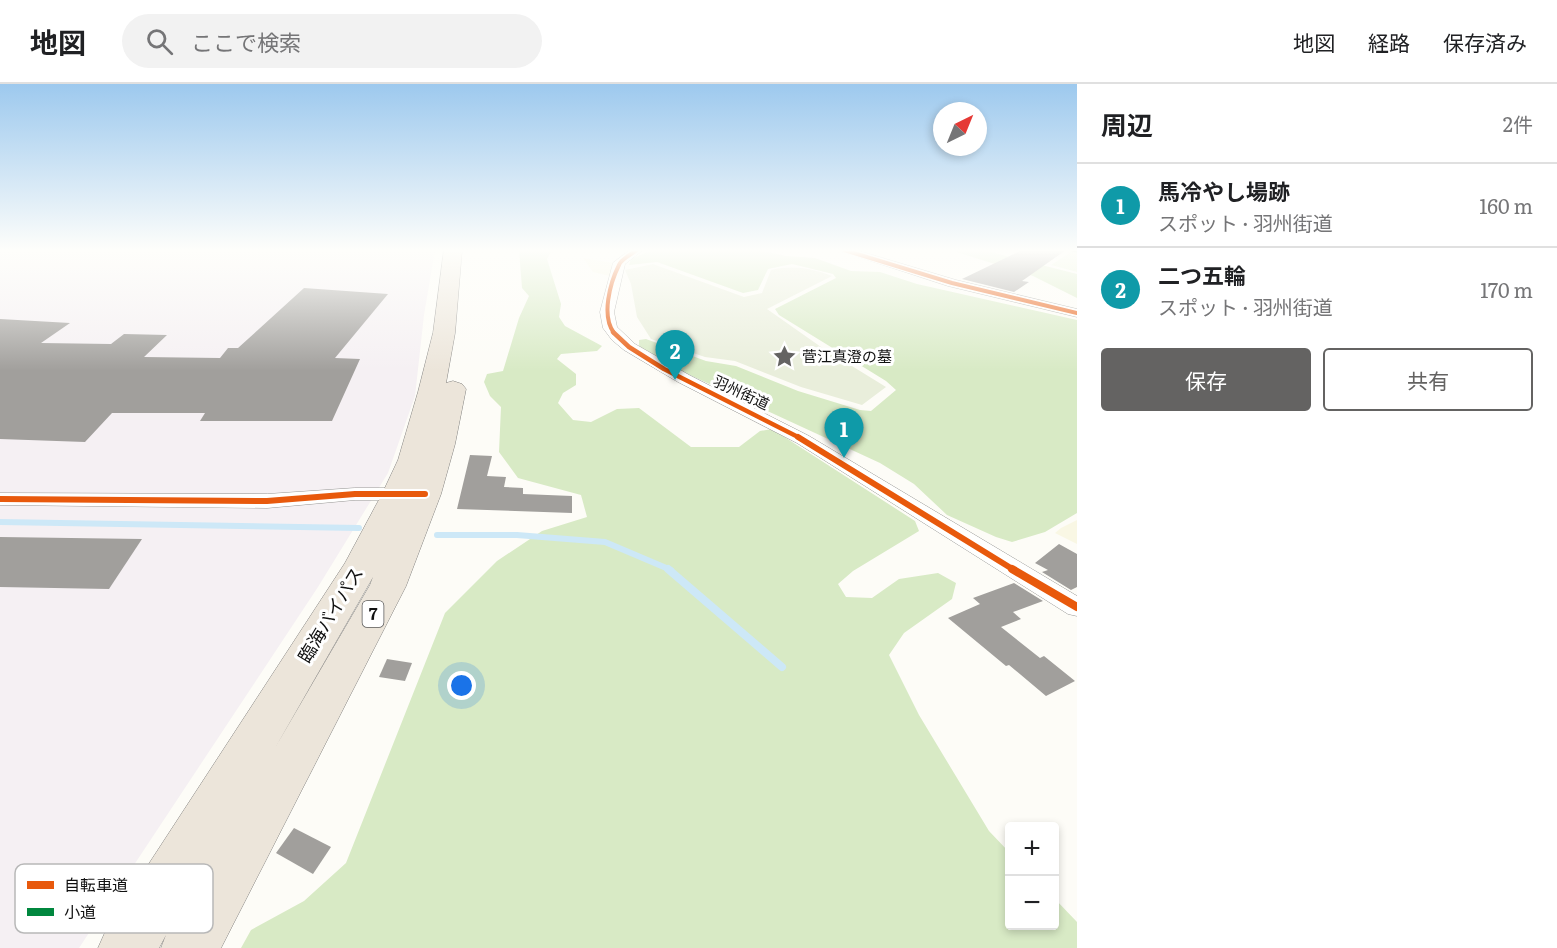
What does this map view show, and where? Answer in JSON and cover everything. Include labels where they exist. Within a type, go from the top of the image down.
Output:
[{"type":"highway","name":"臨海バイパス","points":[[213,906],[388,586],[412,494],[413,460],[444,333],[449,290]]},
{"type":"highway","name":"臨海バイパス","points":[[179,864],[360,569],[412,494],[441,444],[455,382],[467,290]]},
{"type":"highway","name":"臨海バイパス","points":[[127,948],[136,933]]},
{"type":"highway","name":"臨海バイパス","points":[[190,948],[198,933]]},
{"type":"street","name":"羽州街道","points":[[611,290],[606,314],[610,330],[633,350],[691,383],[770,420],[826,452],[922,514],[1077,607]]},
{"type":"street","points":[[979,290],[1077,313]]},
{"type":"street","points":[[0,499],[267,501],[355,494],[412,494]]},
{"type":"shaded area","points":[[0,290],[428,290],[415,396],[388,473],[318,587],[135,864],[15,864],[15,933],[89,933],[79,948],[0,948]]},
{"type":"shaded area","points":[[1077,520],[1077,544],[1055,533],[1061,528]]},
{"type":"green space","points":[[524,290],[557,290],[561,304],[559,317],[565,326],[602,346],[597,351],[561,354],[557,359],[576,374],[576,385],[563,393],[558,403],[573,420],[591,422],[617,409],[639,408],[691,447],[739,447],[760,431],[772,429],[915,521],[919,531],[853,571],[838,584],[846,597],[872,598],[899,579],[938,573],[956,583],[952,599],[904,633],[889,655],[919,715],[989,831],[1005,848],[1005,930],[1059,930],[1059,903],[1077,922],[1077,948],[241,948],[251,930],[304,901],[346,863],[445,613],[497,561],[542,531],[587,517],[581,495],[518,478],[499,452],[501,407],[490,396],[484,382],[487,374],[503,371],[519,318],[529,296]]},
{"type":"green space","points":[[632,290],[726,290],[744,297],[762,293],[763,290],[804,290],[767,309],[821,347],[886,387],[862,405],[801,387],[735,361],[705,357],[651,339],[637,317]]},
{"type":"green space","points":[[736,290],[756,290],[743,293]]},
{"type":"green space","points":[[812,290],[945,290],[1077,320],[1077,513],[1045,532],[1012,542],[996,537],[947,515],[914,484],[880,463],[651,357],[639,346],[639,340],[646,339],[706,361],[736,366],[798,391],[860,410],[871,411],[896,390],[886,381],[779,315],[775,309]]},
{"type":"green space","points":[[1062,290],[1077,290],[1077,298]]},
{"type":"building","points":[[301,290],[388,294],[335,358],[360,359],[332,421],[200,421],[205,413],[112,413],[85,442],[0,439],[0,319],[70,323],[41,343],[111,344],[124,334],[167,335],[144,357],[220,358],[228,348],[238,348]]},
{"type":"building","points":[[470,455],[492,456],[487,476],[506,477],[504,487],[523,488],[523,494],[572,496],[572,513],[457,509]]},
{"type":"building","points":[[0,537],[142,539],[109,589],[0,587]]},
{"type":"building","points":[[1059,544],[1077,554],[1077,587],[1071,590],[1042,572],[1048,570],[1035,563]]},
{"type":"building","points":[[1014,583],[1043,601],[1013,612],[1021,619],[1001,627],[1040,658],[1044,656],[1075,681],[1046,696],[948,618],[980,604],[973,598]]},
{"type":"building","points":[[387,659],[412,663],[405,681],[379,677]]},
{"type":"building","points":[[294,828],[331,847],[313,874],[276,853]]},
{"type":"waterway","points":[[0,522],[359,528]]},
{"type":"waterway","points":[[437,535],[517,535],[605,542],[671,570]]},
{"type":"waterway","points":[[668,569],[782,667]]},
{"type":"cycle path","points":[[612,290],[607,320],[617,337],[629,347],[683,379],[754,413],[803,440],[1077,607]]},
{"type":"cycle path","points":[[982,290],[1077,313]]},
{"type":"cycle path","points":[[0,499],[267,501],[355,494],[425,494]]},
{"type":"place","name":"菅江真澄の墓","points":[[784,357]]},
{"type":"place","name":"二つ五輪","points":[[675,380]]},
{"type":"place","name":"馬冷やし場跡","points":[[844,458]]}]
